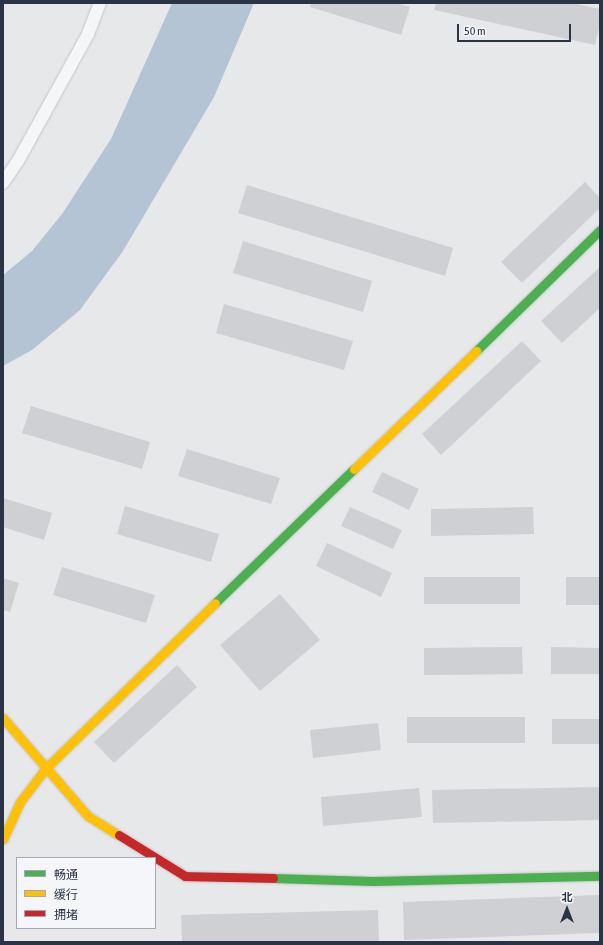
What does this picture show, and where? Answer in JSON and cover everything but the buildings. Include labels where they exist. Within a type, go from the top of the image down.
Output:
[{"type":"street","points":[[3,183],[18,161],[88,34],[100,3]]},
{"type":"street","points":[[3,839],[20,802],[46,768],[600,230]]},
{"type":"street","points":[[3,718],[88,816],[154,857]]},
{"type":"street","points":[[156,858],[185,876],[373,880],[600,876]]},
{"type":"water","points":[[172,3],[254,3],[214,97],[123,251],[80,310],[32,350],[3,366],[3,275],[32,251],[62,214],[111,139]]},
{"type":"traffic: fast","points":[[476,351],[600,230]]},
{"type":"traffic: fast","points":[[215,603],[354,469]]},
{"type":"traffic: fast","points":[[273,878],[373,881],[600,876]]},
{"type":"traffic: slow","points":[[354,469],[476,351]]},
{"type":"traffic: slow","points":[[3,839],[20,802],[46,768],[215,603]]},
{"type":"traffic: slow","points":[[3,718],[88,816],[119,835]]},
{"type":"traffic: jam","points":[[119,835],[154,857]]},
{"type":"traffic: jam","points":[[156,858],[185,876],[273,878]]}]
